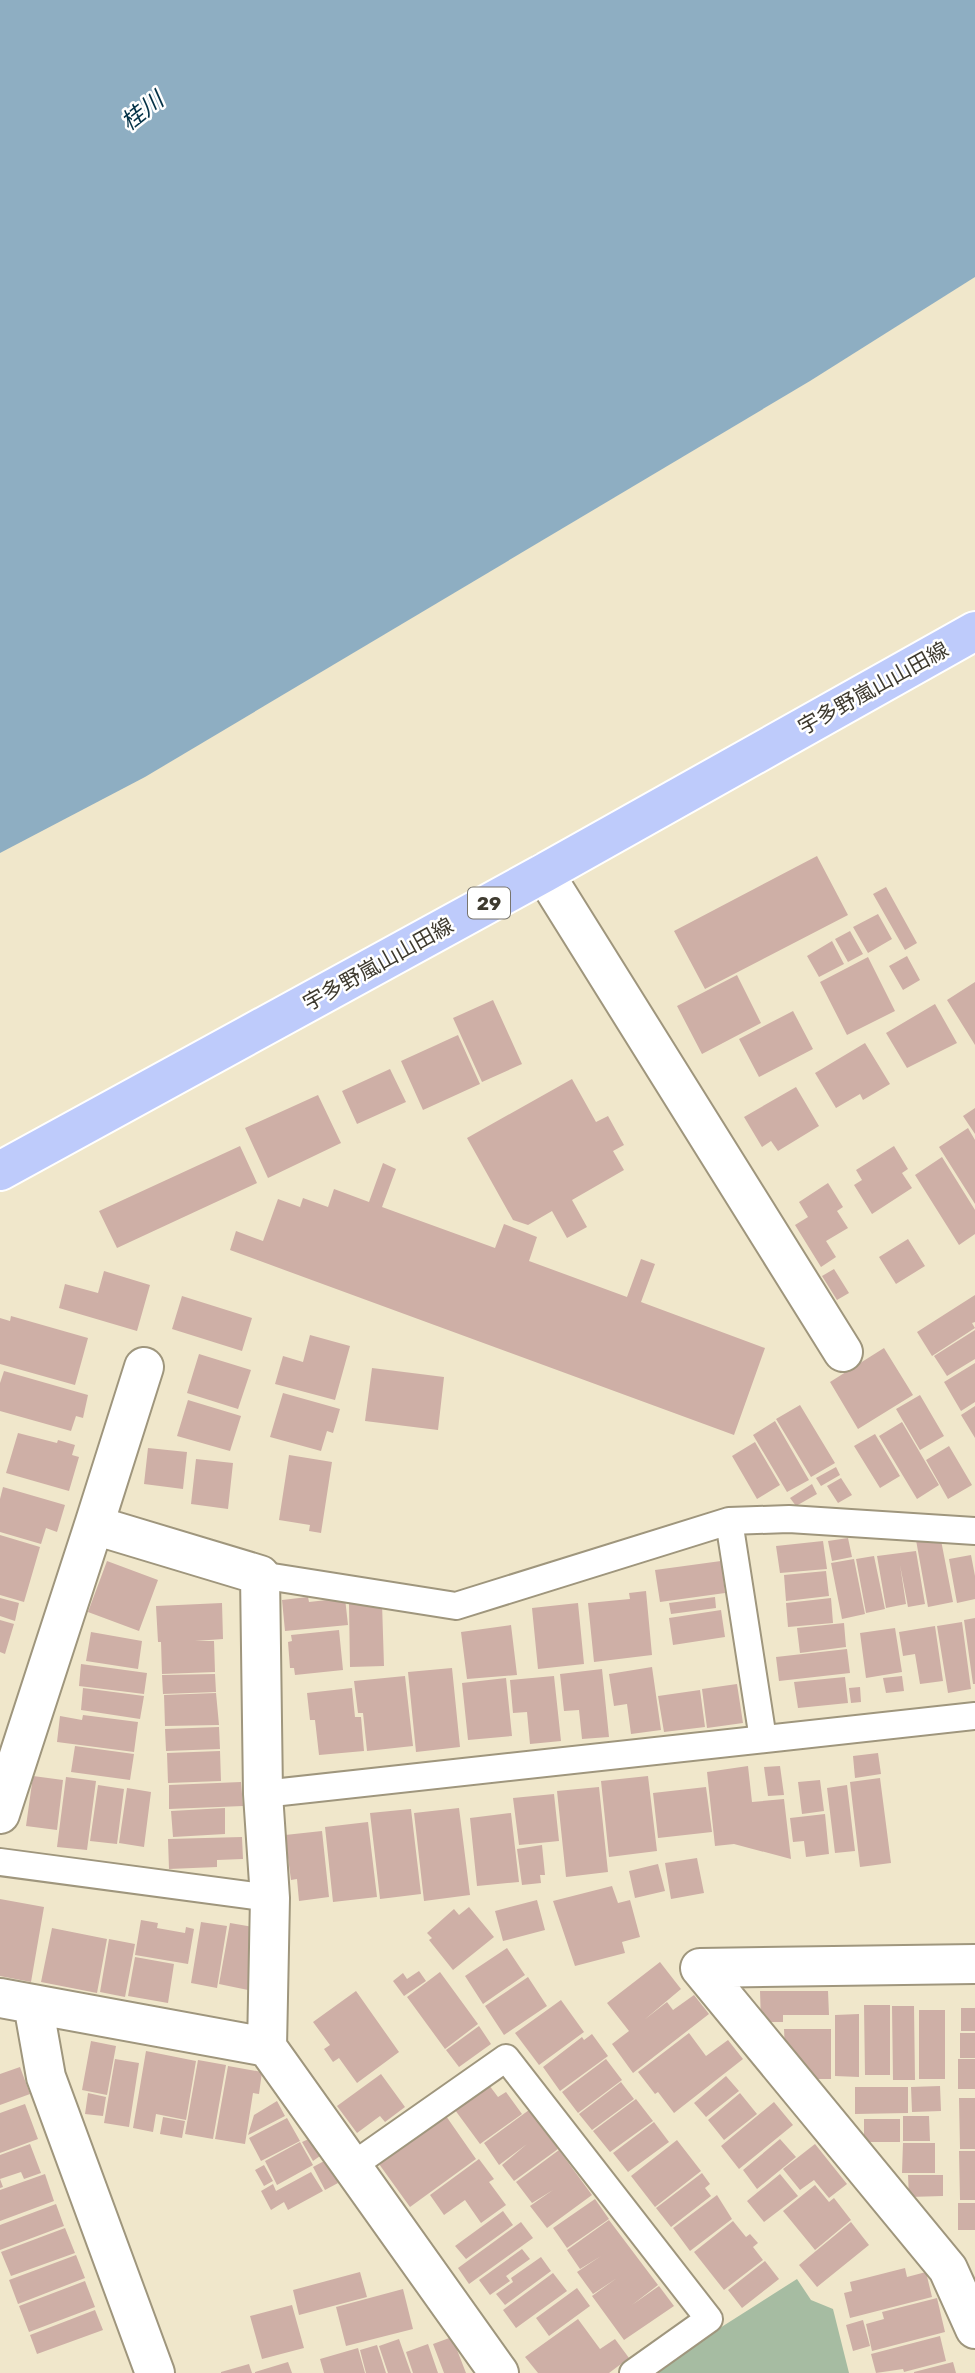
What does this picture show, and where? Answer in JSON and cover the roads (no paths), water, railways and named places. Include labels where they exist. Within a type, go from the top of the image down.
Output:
[{"type":"main road","name":"宇多野嵐山山田線","points":[[0,1171],[544,873],[975,631]]},
{"type":"street","points":[[544,873],[842,1352]]},
{"type":"street","points":[[0,1814],[144,1367]]},
{"type":"street","points":[[94,1525],[260,1575],[263,1794],[270,1898],[267,2047],[499,2373]]},
{"type":"street","points":[[975,1964],[699,1968],[961,2268],[975,2329]]},
{"type":"street","points":[[16,2001],[267,2047]]},
{"type":"street","points":[[16,2001],[155,2373]]},
{"type":"lane","points":[[260,1575],[456,1606],[729,1521],[789,1519],[975,1531]]},
{"type":"lane","points":[[729,1521],[763,1739]]},
{"type":"lane","points":[[263,1794],[975,1716]]},
{"type":"lane","points":[[0,1862],[270,1898]]},
{"type":"lane","points":[[352,2166],[506,2058],[709,2319],[633,2373]]},
{"type":"water","name":"桂川","points":[[0,0],[975,0],[975,277],[810,381],[145,777],[0,853]]}]
